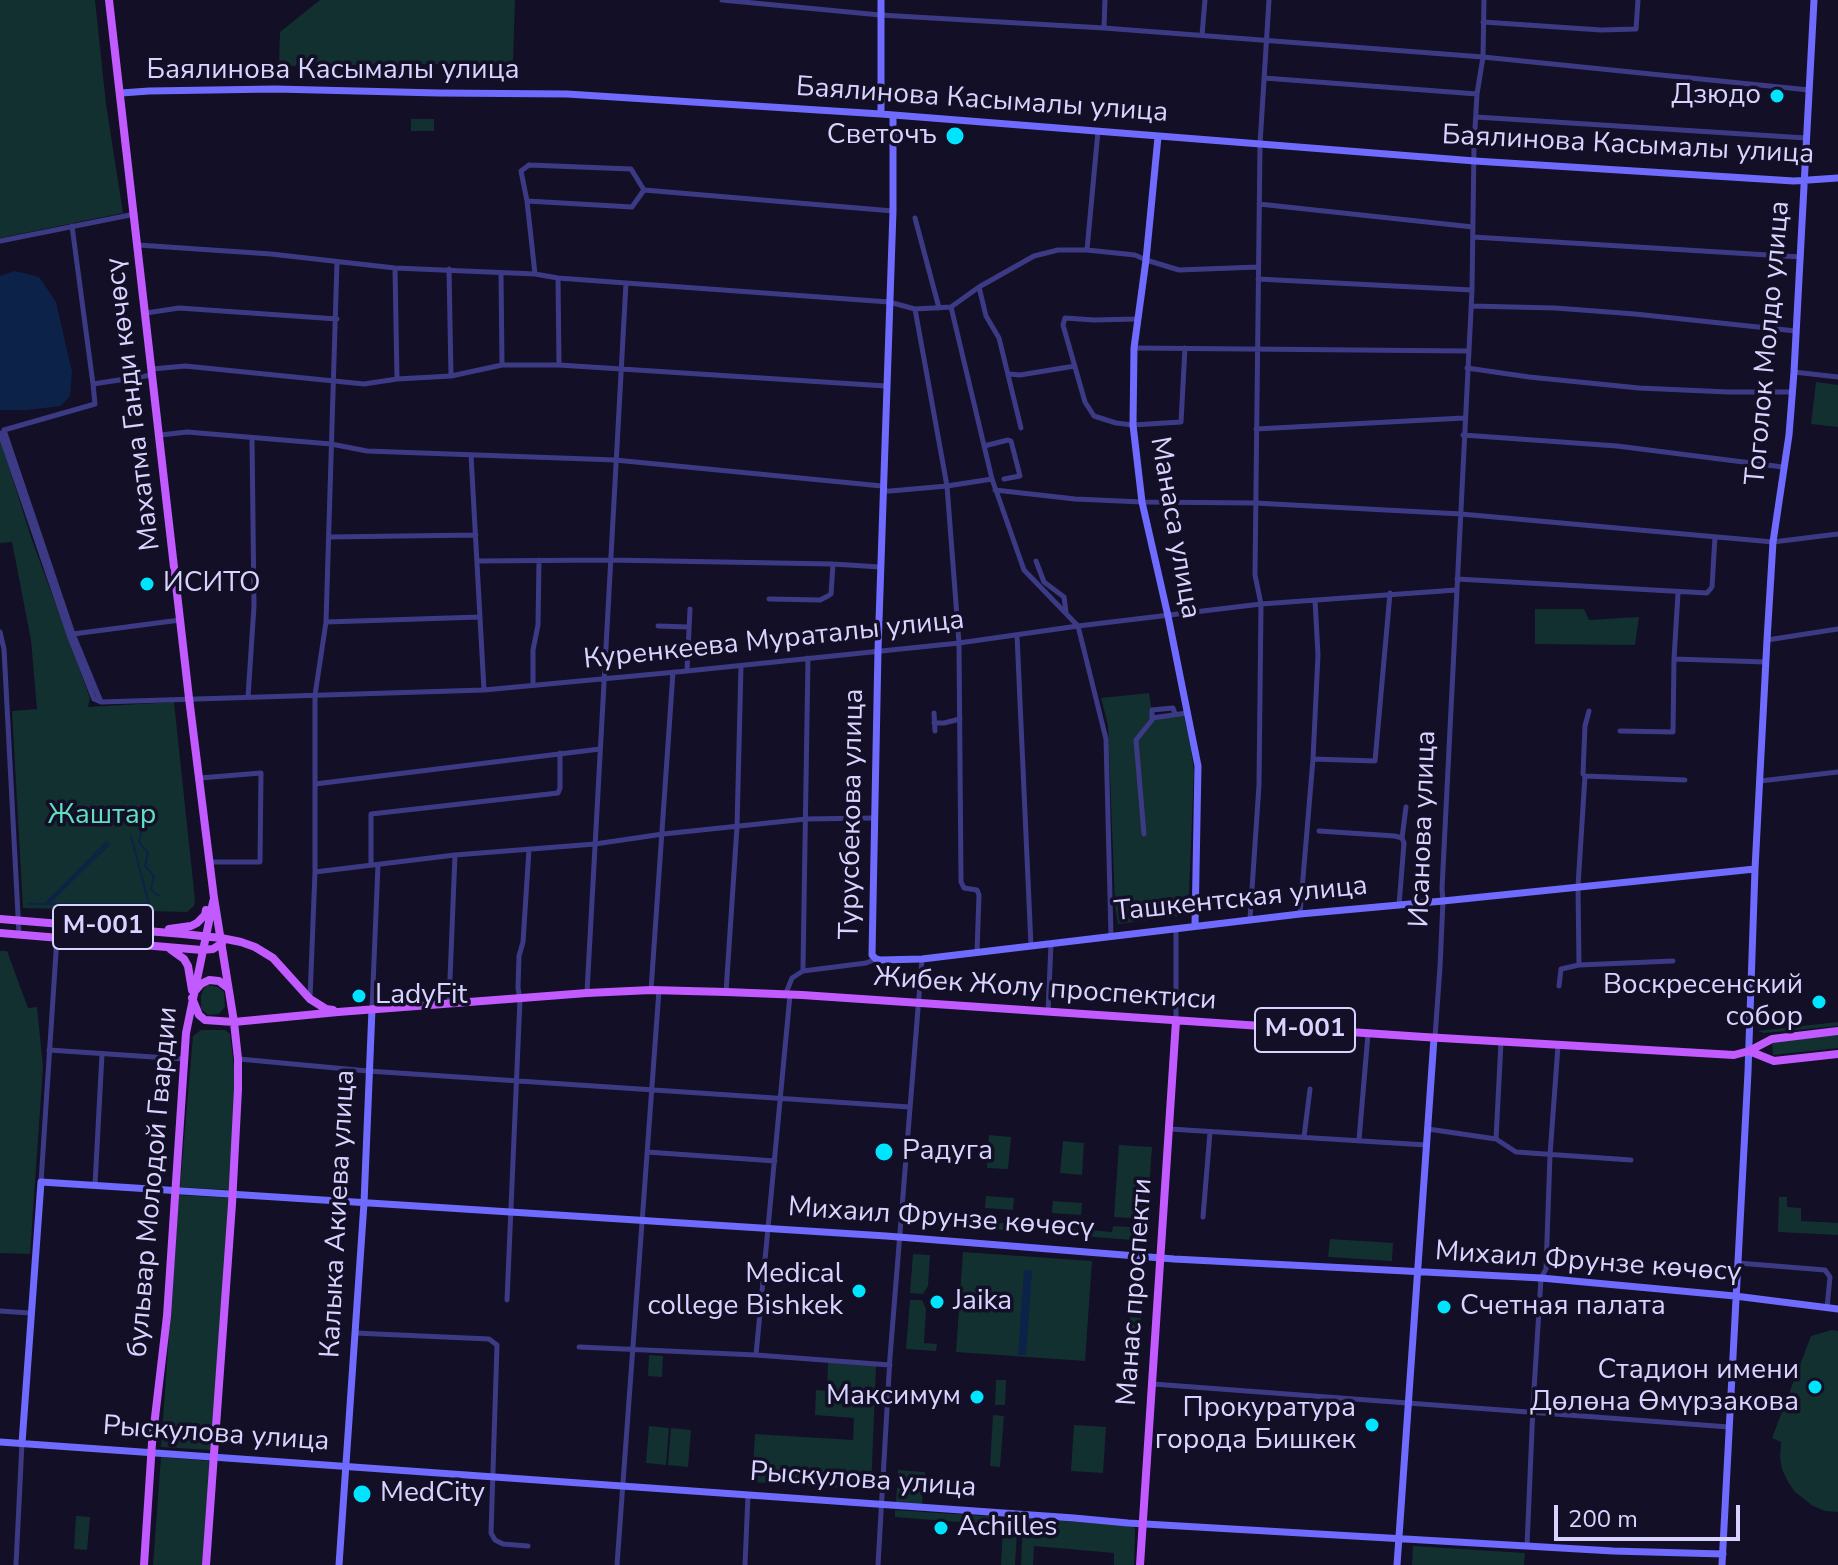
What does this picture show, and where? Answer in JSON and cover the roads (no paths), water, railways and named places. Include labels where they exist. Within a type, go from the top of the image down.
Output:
[{"type":"main road","name":"Махатма Ганди көчөсү","points":[[109,0],[214,898]]},
{"type":"main road","points":[[148,931],[197,923],[205,915],[212,881]]},
{"type":"main road","points":[[206,1565],[233,1194],[238,1059],[214,898]]},
{"type":"main road","name":"бульвар Молодой Гвардии","points":[[144,1565],[152,1452],[167,1316],[183,1059],[192,997],[214,898]]},
{"type":"main road","name":"Жибек Жолу проспектиси","points":[[0,919],[205,936],[255,947],[273,958],[310,999],[338,1012]]},
{"type":"main road","name":"М-001","points":[[0,933],[202,950],[213,949],[222,940]]},
{"type":"main road","name":"М-001","points":[[167,947],[179,954],[188,966],[192,997]]},
{"type":"main road","points":[[192,997],[201,984],[209,980],[219,981],[229,989]]},
{"type":"main road","name":"Жибек Жолу проспектиси","points":[[192,997],[195,1009],[202,1018],[234,1022],[587,993],[655,990],[788,994],[1368,1034],[1734,1055],[1772,1039],[1838,1031]]},
{"type":"main road","name":"Манас проспекти","points":[[1140,1565],[1176,1021]]},
{"type":"main road","name":"Жибек Жолу проспектиси","points":[[1749,1051],[1774,1061],[1838,1054]]},
{"type":"street","points":[[722,0],[880,15],[1104,28],[1483,57],[1809,90]]},
{"type":"street","points":[[881,0],[881,114]]},
{"type":"street","points":[[1104,28],[1105,0]]},
{"type":"street","points":[[1202,35],[1205,0]]},
{"type":"street","points":[[1250,919],[1259,785],[1261,604],[1255,575],[1258,267],[1260,144],[1269,0]]},
{"type":"street","name":"Исанова улица","points":[[1397,1565],[1443,901],[1472,290],[1477,94],[1483,57],[1483,0]]},
{"type":"street","points":[[1483,22],[1601,30],[1636,29],[1638,0]]},
{"type":"street","name":"Тоголок Молдо улица","points":[[1722,1565],[1767,640],[1773,542],[1789,435],[1794,372],[1814,0]]},
{"type":"street","points":[[1264,78],[1477,94]]},
{"type":"street","name":"Баялинова Касымалы улица","points":[[121,93],[275,89],[567,94],[881,114],[1475,161],[1794,181],[1838,178]]},
{"type":"street","points":[[889,302],[893,115]]},
{"type":"street","points":[[1476,117],[1807,138]]},
{"type":"street","points":[[1087,250],[1098,131]]},
{"type":"street","name":"Манаса улица","points":[[1158,137],[1134,348],[1133,425],[1142,502],[1198,766],[1195,925]]},
{"type":"street","points":[[535,274],[521,171],[529,165],[631,169],[644,190]]},
{"type":"street","points":[[644,190],[893,211]]},
{"type":"street","points":[[527,201],[632,207],[644,190]]},
{"type":"street","points":[[1259,204],[1473,227]]},
{"type":"street","points":[[0,241],[135,214]]},
{"type":"street","points":[[915,218],[939,308]]},
{"type":"street","points":[[72,226],[95,404],[1,431],[73,634],[101,702]]},
{"type":"street","points":[[1473,237],[1801,257]]},
{"type":"street","points":[[138,245],[271,254],[395,268],[535,274],[889,302],[915,309],[951,307],[1034,256],[1058,250],[1135,255],[1179,270],[1258,267]]},
{"type":"street","points":[[310,999],[315,872],[315,695],[326,622],[337,262]]},
{"type":"street","points":[[395,268],[397,379]]},
{"type":"street","points":[[449,269],[451,376]]},
{"type":"street","points":[[501,273],[502,365]]},
{"type":"street","points":[[558,278],[559,365]]},
{"type":"street","points":[[1258,279],[1472,290]]},
{"type":"street","points":[[587,993],[626,283]]},
{"type":"street","points":[[979,287],[986,316],[999,338],[1021,428]]},
{"type":"street","name":"Турусбекова улица","points":[[889,302],[872,955],[880,960],[922,959]]},
{"type":"street","points":[[1471,306],[1635,314],[1796,331]]},
{"type":"street","points":[[951,307],[995,490],[1024,570],[1078,626],[1106,739],[1111,936]]},
{"type":"street","points":[[146,313],[179,308],[337,319]]},
{"type":"street","points":[[915,309],[947,486],[959,643],[961,882],[964,888],[977,890],[979,895],[977,953]]},
{"type":"street","points":[[1138,319],[1065,318],[1063,325],[1085,402],[1094,416],[1133,425],[1181,422],[1185,348]]},
{"type":"street","points":[[1134,348],[1468,351]]},
{"type":"street","points":[[93,384],[185,366],[364,384],[451,376],[502,365],[559,365],[886,386]]},
{"type":"street","points":[[1009,374],[1075,366]]},
{"type":"street","points":[[1467,368],[1639,388],[1792,392]]},
{"type":"street","points":[[1794,372],[1838,377]]},
{"type":"street","points":[[1256,429],[1464,418]]},
{"type":"street","name":"Куренкеева Мураталы улица","points":[[1,431],[69,635],[94,699],[101,702],[484,690],[959,643],[1261,604],[1456,590]]},
{"type":"street","points":[[160,435],[187,432],[331,444],[367,451],[615,460],[882,486],[885,491],[992,479]]},
{"type":"street","points":[[1463,435],[1617,446],[1783,467]]},
{"type":"street","points":[[248,697],[254,606],[252,438]]},
{"type":"street","points":[[984,446],[1011,441],[1020,476],[1004,479]]},
{"type":"street","points":[[471,455],[484,690]]},
{"type":"street","points":[[995,490],[1075,499],[1255,503],[1461,514],[1773,542],[1838,534]]},
{"type":"street","points":[[329,537],[476,535]]},
{"type":"street","points":[[1457,579],[1707,593],[1712,587],[1715,537]]},
{"type":"street","points":[[533,685],[539,560]]},
{"type":"street","points":[[477,561],[610,560],[880,567]]},
{"type":"street","points":[[1036,561],[1044,582],[1064,597],[1066,613]]},
{"type":"street","points":[[769,599],[820,600],[828,596],[831,594],[833,564]]},
{"type":"street","points":[[1313,759],[1375,761],[1390,593]]},
{"type":"street","points":[[1620,731],[1673,732],[1678,593]]},
{"type":"street","points":[[1300,914],[1318,655],[1315,599]]},
{"type":"street","points":[[687,671],[690,609]]},
{"type":"street","points":[[326,622],[480,617]]},
{"type":"street","points":[[73,634],[181,619]]},
{"type":"street","points":[[658,626],[689,627]]},
{"type":"street","points":[[1767,640],[1838,629]]},
{"type":"street","points":[[0,632],[4,649],[19,934]]},
{"type":"street","points":[[1017,635],[1031,947]]},
{"type":"street","points":[[803,971],[808,658]]},
{"type":"street","points":[[1674,659],[1766,662]]},
{"type":"street","points":[[726,992],[737,827],[741,666]]},
{"type":"street","points":[[617,1565],[652,1088],[673,672]]},
{"type":"street","points":[[1579,965],[1578,886],[1585,726],[1589,711]]},
{"type":"street","points":[[934,713],[935,731]]},
{"type":"street","points":[[1144,834],[1136,740],[1152,718],[1187,713]]},
{"type":"street","points":[[934,723],[960,719]]},
{"type":"street","points":[[315,784],[600,749]]},
{"type":"street","name":"Калыка Акиева улица","points":[[339,1565],[364,1203],[375,865],[371,814],[558,793],[560,753]]},
{"type":"street","points":[[1760,781],[1838,772]]},
{"type":"street","points":[[200,778],[261,773],[260,862],[209,862]]},
{"type":"street","points":[[1585,776],[1685,780]]},
{"type":"street","points":[[1399,905],[1406,807]]},
{"type":"street","points":[[315,872],[806,819],[875,818]]},
{"type":"street","points":[[1319,831],[1402,838]]},
{"type":"street","points":[[507,1300],[520,999],[519,956],[523,942],[529,849]]},
{"type":"street","points":[[449,1004],[455,855]]},
{"type":"street","name":"Ташкентская улица","points":[[922,959],[1250,919],[1755,869]]},
{"type":"street","points":[[1176,928],[1176,1021]]},
{"type":"street","points":[[16,1565],[30,1313],[57,937]]},
{"type":"street","points":[[1048,1013],[1051,944]]},
{"type":"street","points":[[756,1355],[788,994],[792,978],[803,971],[876,959]]},
{"type":"street","points":[[878,1565],[899,1237],[922,959]]},
{"type":"street","points":[[1559,986],[1561,969],[1579,965],[1673,961]]},
{"type":"street","points":[[1359,1141],[1368,1034]]},
{"type":"street","points":[[1496,1139],[1501,1042]]},
{"type":"street","points":[[1527,1546],[1541,1278],[1546,1269],[1558,1045]]},
{"type":"street","points":[[49,1050],[183,1059]]},
{"type":"street","points":[[95,1185],[102,1054]]},
{"type":"street","points":[[238,1059],[368,1071],[910,1107]]},
{"type":"street","points":[[1304,1137],[1310,1089]]},
{"type":"street","points":[[1169,1129],[1426,1145]]},
{"type":"street","points":[[1428,1129],[1496,1139],[1516,1152],[1631,1160]]},
{"type":"street","points":[[1203,1217],[1210,1132]]},
{"type":"street","points":[[647,1152],[775,1161]]},
{"type":"street","name":"Михаил Фрунзе көчөсү","points":[[41,1182],[899,1237],[1161,1258],[1541,1278],[1838,1309]]},
{"type":"street","points":[[1737,1263],[1825,1270],[1830,1277],[1827,1308]]},
{"type":"street","points":[[0,1311],[30,1313]]},
{"type":"street","points":[[355,1333],[489,1339],[497,1345],[491,1533],[495,1540],[503,1544],[528,1546]]},
{"type":"street","points":[[579,1347],[890,1365]]},
{"type":"street","points":[[1153,1384],[1729,1427]]},
{"type":"street","name":"Рыскулова улица","points":[[0,1442],[1143,1523],[1527,1546],[1723,1554]]},
{"type":"street","points":[[745,1565],[748,1495]]},
{"type":"water","points":[[15,271],[39,277],[56,302],[72,372],[70,396],[61,406],[0,410],[0,276]]},
{"type":"water","points":[[1024,1270],[1032,1271],[1026,1355],[1018,1355]]},
{"type":"waterway","points":[[142,829],[139,842],[148,853],[145,866],[154,876],[151,889],[160,895]]},
{"type":"waterway","points":[[48,904],[149,904],[131,836]]},
{"type":"waterway","points":[[28,904],[45,904],[107,842]]},
{"type":"waterway","points":[[49,903],[109,844]]},
{"type":"place","name":"Дзюдо","points":[[1777,96]]},
{"type":"place","name":"Светочъ","points":[[955,136]]},
{"type":"place","name":"ИСИТО","points":[[147,584]]},
{"type":"place","name":"LadyFit","points":[[359,996]]},
{"type":"place","name":"Воскресенский собор","points":[[1819,1002]]},
{"type":"place","name":"Радуга","points":[[884,1152]]},
{"type":"place","name":"Medical college Bishkek","points":[[859,1291]]},
{"type":"place","name":"Jaika","points":[[937,1302]]},
{"type":"place","name":"Счетная палата","points":[[1444,1307]]},
{"type":"place","name":"Стадион имени Дөлөна Өмүрзакова","points":[[1815,1387]]},
{"type":"place","name":"Максимум","points":[[977,1397]]},
{"type":"place","name":"Прокуратура города Бишкек","points":[[1372,1425]]},
{"type":"place","name":"MedCity","points":[[362,1494]]},
{"type":"place","name":"Achilles","points":[[941,1528]]},
{"type":"park label","name":"Жаштар","points":[[102,816]]}]
